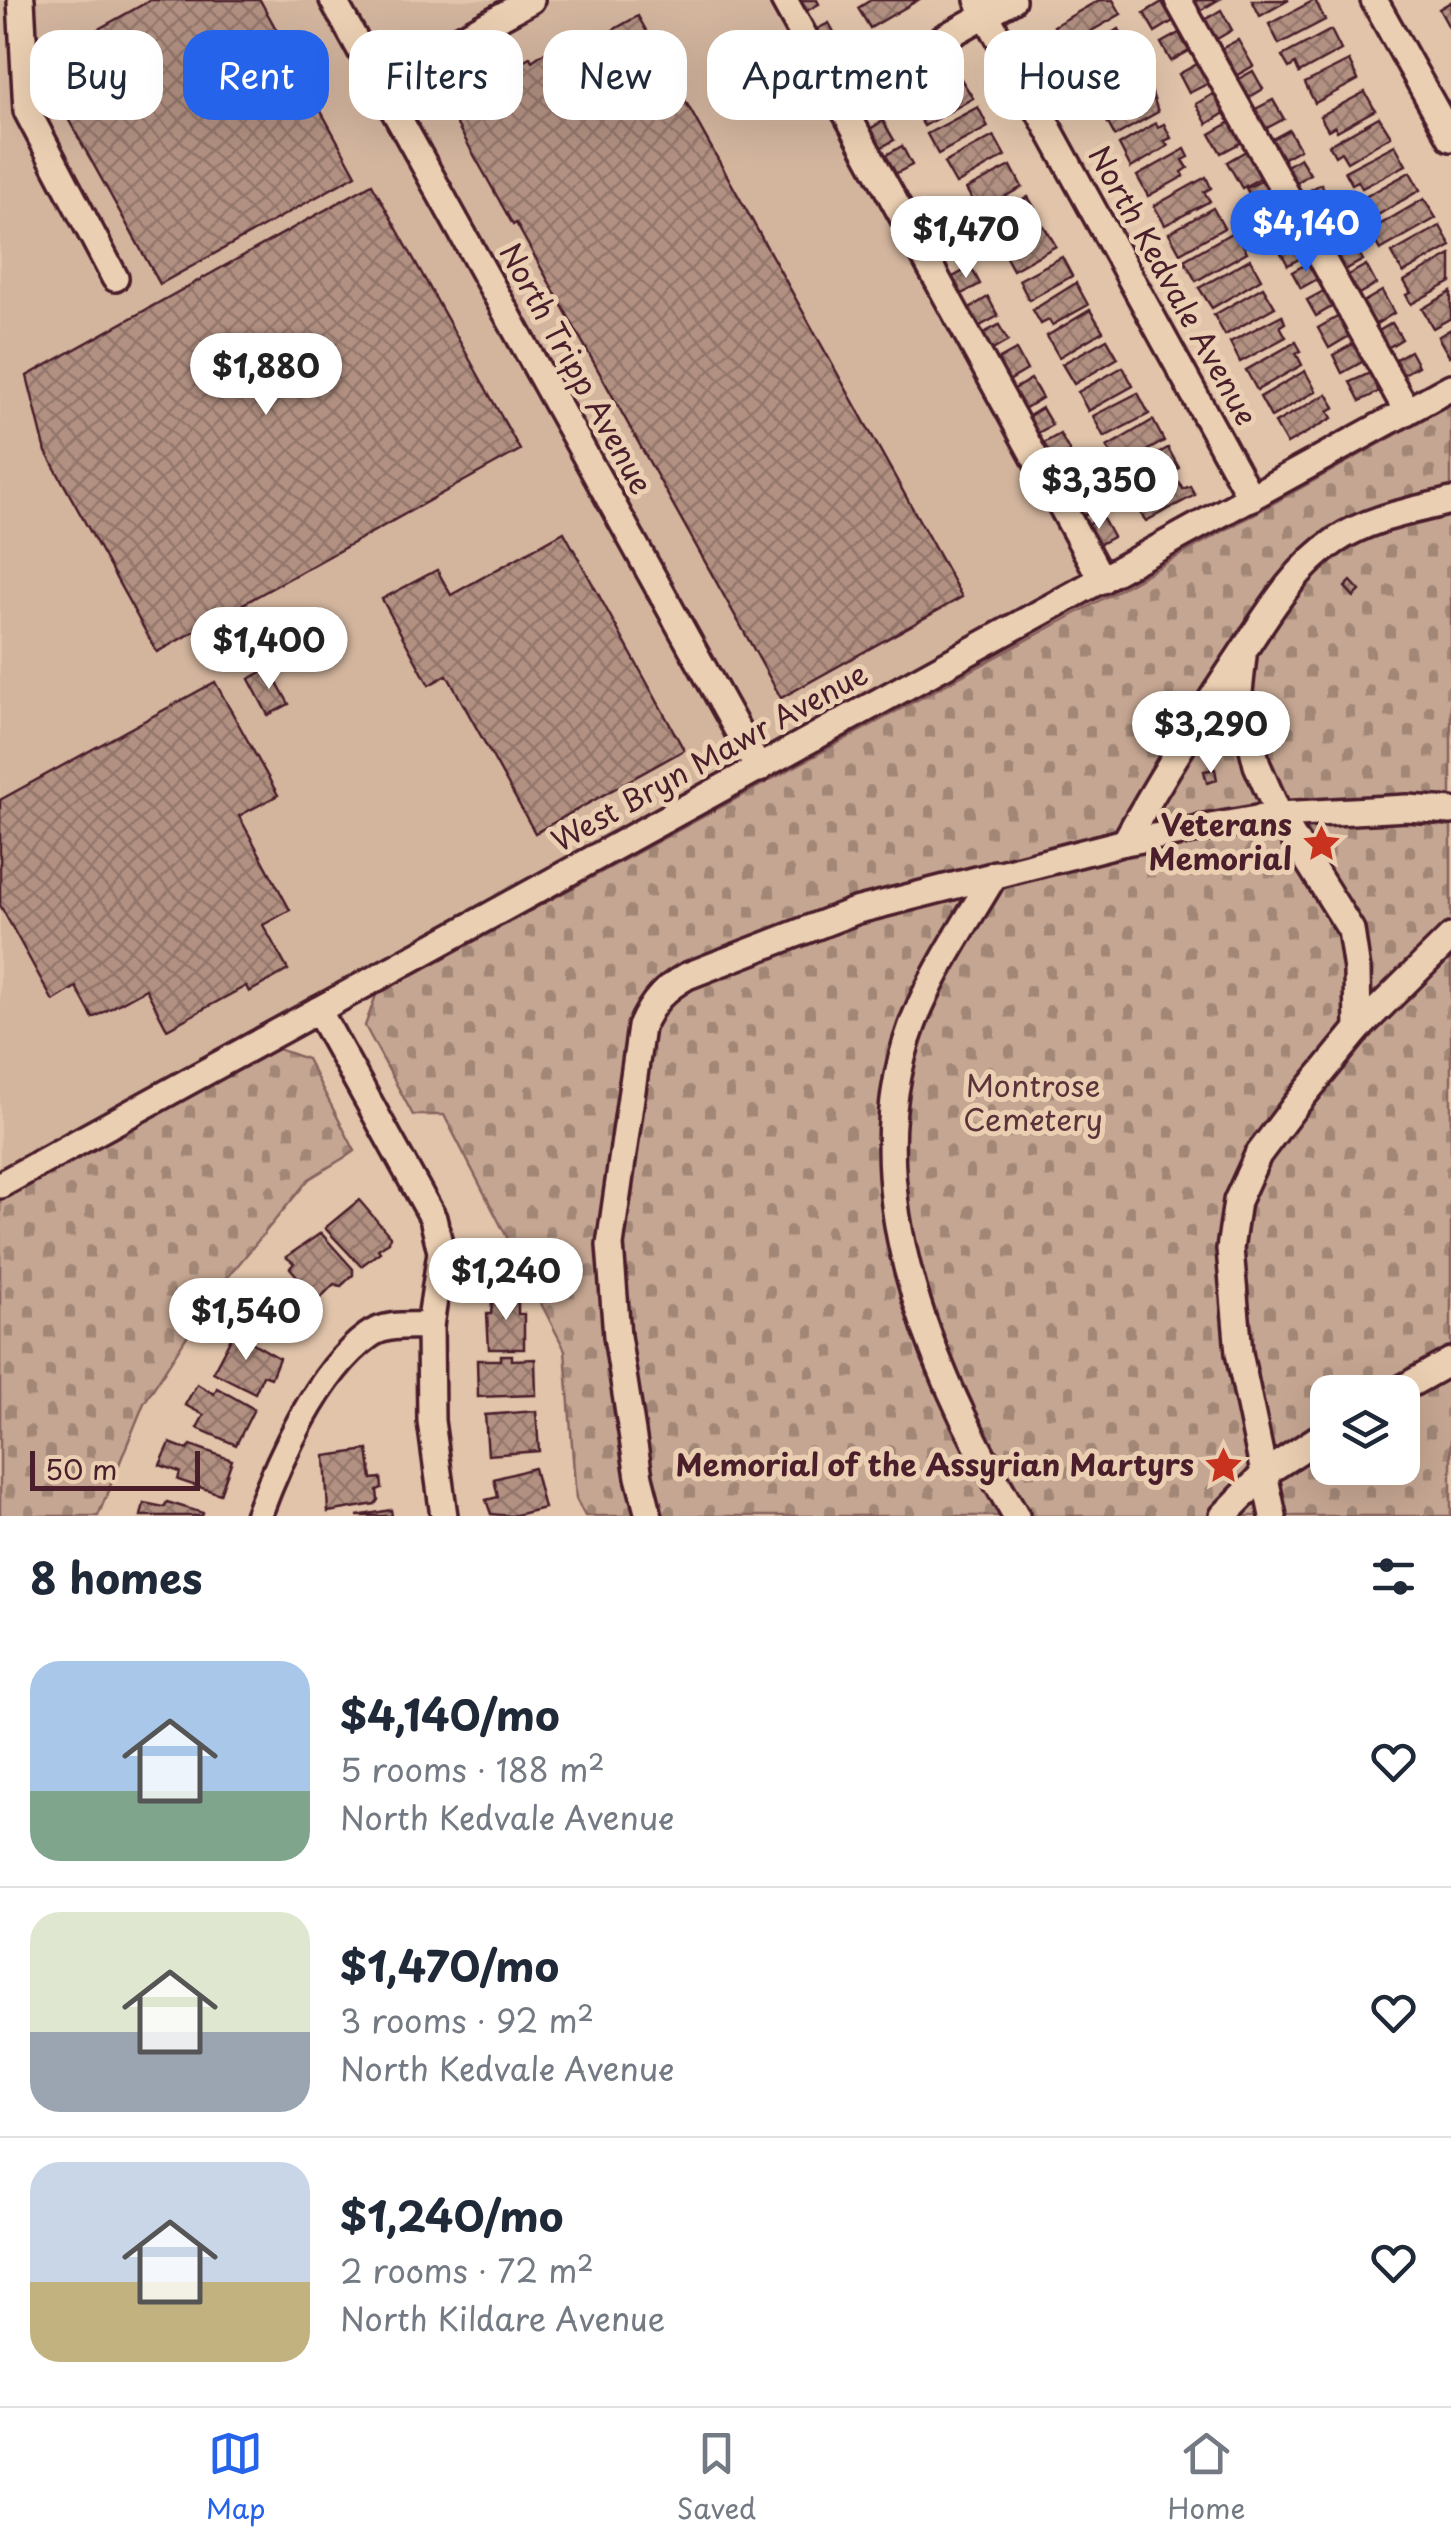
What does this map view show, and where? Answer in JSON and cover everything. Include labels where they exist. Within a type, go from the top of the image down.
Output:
[{"type":"street","points":[[20,0],[27,111],[115,278]]},
{"type":"street","name":"North Tripp Avenue","points":[[333,0],[350,30]]},
{"type":"street","points":[[476,30],[531,0]]},
{"type":"street","points":[[784,0],[800,30]]},
{"type":"street","points":[[945,30],[982,7],[1012,0]]},
{"type":"street","points":[[1178,0],[1407,411]]},
{"type":"street","points":[[1374,0],[1451,138]]},
{"type":"street","name":"North Kedvale Avenue","points":[[982,7],[1252,498]]},
{"type":"street","name":"North Tripp Avenue","points":[[400,120],[759,769]]},
{"type":"street","points":[[850,120],[1102,580]]},
{"type":"street","name":"West Bryn Mawr Avenue","points":[[0,1186],[1451,387]]},
{"type":"street","points":[[1125,842],[1169,762],[1276,600],[1334,542],[1359,528],[1451,501]]},
{"type":"street","points":[[1244,651],[1239,692],[1257,765],[1279,816],[1350,930],[1357,970],[1358,1029]]},
{"type":"street","points":[[649,1516],[639,1478],[617,1336],[610,1245],[640,1026],[650,1006],[666,988],[837,918],[1125,842],[1279,816],[1407,808],[1451,810]]},
{"type":"street","points":[[995,874],[919,1009],[901,1069],[891,1130],[894,1191],[907,1271],[938,1365],[976,1447],[1016,1516]]},
{"type":"street","points":[[1273,1516],[1239,1353],[1230,1249],[1237,1201],[1258,1155],[1358,1029],[1451,937]]},
{"type":"street","points":[[318,1010],[433,1218],[442,1252],[430,1326],[430,1421],[444,1516]]},
{"type":"street","points":[[258,1516],[280,1458],[333,1372],[370,1334],[390,1327],[430,1326]]},
{"type":"street","points":[[1420,1378],[1451,1361]]},
{"type":"street","points":[[1224,1516],[1265,1473],[1310,1444]]},
{"type":"shaded area","points":[[0,0],[771,0],[788,30],[707,30],[707,120],[837,120],[1087,572],[0,1170]]},
{"type":"green space","name":"Montrose Cemetery","points":[[1451,404],[1451,1516],[585,1516],[576,1499],[565,1350],[444,1115],[413,1115],[365,1026],[376,995]]},
{"type":"green space","points":[[278,1049],[307,1059],[355,1151],[309,1179],[214,1294],[144,1403],[98,1516],[0,1516],[0,1199]]},
{"type":"building","points":[[151,0],[260,0],[276,30],[183,30],[183,120],[326,120],[356,175],[160,284],[69,120],[163,120],[163,30],[97,30]]},
{"type":"building","points":[[797,0],[817,0],[819,4],[801,14]]},
{"type":"building","points":[[871,0],[918,0],[870,28],[858,8]]},
{"type":"building","points":[[1099,0],[1113,0],[1121,14],[1093,30],[1056,30],[1054,26]]},
{"type":"building","points":[[1188,0],[1218,0],[1196,13]]},
{"type":"building","points":[[1252,0],[1289,0],[1260,16]]},
{"type":"building","points":[[1315,0],[1325,20],[1279,44],[1269,24]]},
{"type":"building","points":[[1162,2],[1173,21],[1156,31],[1144,13]]},
{"type":"building","points":[[1451,2],[1451,29],[1450,29],[1439,9]]},
{"type":"building","points":[[1221,10],[1232,30],[1212,42],[1201,22]]},
{"type":"building","points":[[638,16],[646,30],[613,30]]},
{"type":"building","points":[[829,23],[833,30],[815,30]]},
{"type":"building","points":[[1331,30],[1341,50],[1299,73],[1295,64],[1289,68],[1282,56]]},
{"type":"building","points":[[1179,33],[1189,51],[1171,61],[1161,43]]},
{"type":"building","points":[[1238,40],[1253,66],[1232,78],[1217,51]]},
{"type":"building","points":[[543,53],[543,120],[687,120],[687,104],[962,597],[781,698],[455,121],[523,120],[523,61],[530,57],[532,61]]},
{"type":"building","points":[[1349,61],[1358,80],[1315,103],[1305,83]]},
{"type":"building","points":[[1199,63],[1209,83],[1189,93],[1179,74]]},
{"type":"building","points":[[1253,71],[1263,89],[1245,100],[1235,81]]},
{"type":"building","points":[[964,84],[973,98],[964,103]]},
{"type":"building","points":[[1365,92],[1375,110],[1337,131],[1335,126],[1328,130],[1320,116]]},
{"type":"building","points":[[1215,93],[1226,112],[1207,124],[1196,104]]},
{"type":"building","points":[[1273,100],[1284,119],[1261,131],[1250,112]]},
{"type":"building","points":[[978,107],[988,127],[938,154],[927,134],[953,120],[964,120],[964,114]]},
{"type":"building","points":[[1379,117],[1391,136],[1347,162],[1341,152],[1335,156],[1329,145]]},
{"type":"building","points":[[1106,120],[1144,120],[1115,136]]},
{"type":"building","points":[[883,121],[894,140],[875,151],[865,132]]},
{"type":"building","points":[[1231,122],[1242,142],[1221,153],[1210,134]]},
{"type":"building","points":[[1156,123],[1158,127],[1164,124],[1171,138],[1164,141],[1168,146],[1131,168],[1119,145]]},
{"type":"building","points":[[1289,130],[1300,149],[1280,160],[1269,141]]},
{"type":"building","points":[[994,136],[1005,156],[956,184],[944,163]]},
{"type":"building","points":[[1395,145],[1406,165],[1362,188],[1358,181],[1352,184],[1345,171]]},
{"type":"building","points":[[902,146],[912,165],[891,176],[881,158]]},
{"type":"building","points":[[1185,149],[1189,157],[1183,160],[1188,168],[1182,172],[1184,176],[1148,196],[1137,176]]},
{"type":"building","points":[[1246,151],[1264,176],[1242,188],[1227,162]]},
{"type":"building","points":[[1300,158],[1310,174],[1292,186],[1282,169]]},
{"type":"building","points":[[1011,166],[1022,187],[979,211],[966,189]]},
{"type":"building","points":[[1410,172],[1420,190],[1376,216],[1365,197]]},
{"type":"building","points":[[1206,177],[1211,188],[1204,192],[1210,201],[1165,225],[1154,206]]},
{"type":"building","points":[[1263,180],[1271,196],[1255,205],[1246,188]]},
{"type":"building","points":[[372,184],[520,450],[157,652],[46,452],[27,376]]},
{"type":"building","points":[[1321,184],[1332,202],[1309,215],[1298,197]]},
{"type":"building","points":[[1028,197],[1039,215],[993,242],[983,223]]},
{"type":"building","points":[[1424,199],[1436,218],[1380,250],[1369,231]]},
{"type":"building","points":[[1278,207],[1289,226],[1270,237],[1259,218]]},
{"type":"building","points":[[933,208],[942,225],[925,235],[915,219]]},
{"type":"building","points":[[1213,208],[1224,228],[1180,253],[1169,233]]},
{"type":"building","points":[[1340,220],[1346,233],[1325,243],[1318,230]]},
{"type":"building","points":[[1044,226],[1056,246],[1013,270],[1002,250]]},
{"type":"building","points":[[1440,226],[1451,246],[1403,273],[1392,253]]},
{"type":"building","points":[[1235,231],[1247,252],[1196,281],[1184,260]]},
{"type":"building","points":[[1294,234],[1306,255],[1288,265],[1276,244]]},
{"type":"building","points":[[954,236],[963,252],[942,263],[933,247]]},
{"type":"building","points":[[1350,238],[1363,260],[1341,272],[1329,250]]},
{"type":"building","points":[[1451,255],[1451,282],[1411,304],[1406,295],[1411,293],[1404,281]]},
{"type":"building","points":[[1062,257],[1072,276],[1029,300],[1019,280]]},
{"type":"building","points":[[1250,259],[1261,279],[1212,308],[1199,288]]},
{"type":"building","points":[[1310,262],[1319,278],[1301,288],[1292,272]]},
{"type":"building","points":[[1366,265],[1376,284],[1355,296],[1345,277]]},
{"type":"building","points":[[971,267],[980,284],[960,295],[951,278]]},
{"type":"building","points":[[1076,283],[1088,305],[1052,325],[1049,320],[1041,324],[1033,310]]},
{"type":"building","points":[[1263,287],[1275,307],[1225,335],[1214,315]]},
{"type":"building","points":[[1324,291],[1333,306],[1316,316],[1307,300]]},
{"type":"building","points":[[1382,291],[1394,313],[1373,326],[1360,304]]},
{"type":"building","points":[[1451,292],[1451,318],[1433,328],[1422,309]]},
{"type":"building","points":[[988,297],[998,316],[978,327],[968,309]]},
{"type":"building","points":[[1090,310],[1103,331],[1059,357],[1047,336]]},
{"type":"building","points":[[1282,315],[1285,323],[1280,326],[1286,337],[1240,362],[1230,342]]},
{"type":"building","points":[[1341,315],[1351,335],[1329,348],[1318,328]]},
{"type":"building","points":[[1392,323],[1402,339],[1384,350],[1374,334]]},
{"type":"building","points":[[999,325],[1008,341],[989,352],[980,335]]},
{"type":"building","points":[[1451,329],[1451,355],[1449,356],[1438,337]]},
{"type":"building","points":[[1107,339],[1118,358],[1074,384],[1062,364]]},
{"type":"building","points":[[1296,342],[1302,365],[1257,390],[1246,370]]},
{"type":"building","points":[[1355,343],[1364,361],[1342,373],[1333,355]]},
{"type":"building","points":[[1016,350],[1027,370],[1007,382],[996,361]]},
{"type":"building","points":[[1410,351],[1418,366],[1400,376],[1392,361]]},
{"type":"building","points":[[1123,367],[1133,386],[1088,411],[1078,392]]},
{"type":"building","points":[[1305,371],[1316,391],[1271,417],[1260,397]]},
{"type":"building","points":[[1372,372],[1382,390],[1360,401],[1350,382]]},
{"type":"building","points":[[1031,379],[1042,398],[1022,410],[1011,391]]},
{"type":"building","points":[[1138,393],[1149,414],[1104,437],[1093,416]]},
{"type":"building","points":[[1327,394],[1335,407],[1328,411],[1332,418],[1287,444],[1275,423]]},
{"type":"building","points":[[1042,408],[1052,425],[1036,434],[1026,418]]},
{"type":"building","points":[[1153,420],[1164,441],[1118,467],[1107,447]]},
{"type":"building","points":[[1060,434],[1070,452],[1052,462],[1042,444]]},
{"type":"building","points":[[1168,448],[1179,468],[1128,495],[1117,476]]},
{"type":"building","points":[[1077,460],[1088,481],[1068,491],[1057,471]]},
{"type":"building","points":[[1176,478],[1183,489],[1190,486],[1195,495],[1146,521],[1132,502]]},
{"type":"building","points":[[1099,487],[1107,502],[1082,517],[1071,499],[1089,488],[1092,491]]},
{"type":"building","points":[[1102,517],[1113,537],[1096,546],[1085,527]]},
{"type":"building","points":[[564,532],[684,750],[535,833],[447,675],[429,685],[382,599],[437,570],[451,595]]},
{"type":"building","points":[[1351,581],[1360,591],[1354,597],[1345,587]]},
{"type":"building","points":[[269,668],[289,704],[268,715],[249,679]]},
{"type":"building","points":[[215,682],[278,795],[239,816],[290,910],[263,925],[288,970],[249,992],[246,986],[167,1029],[146,989],[93,1018],[76,987],[53,1001],[0,905],[0,800]]},
{"type":"building","points":[[1215,769],[1217,780],[1207,783],[1204,771]]},
{"type":"building","points":[[359,1200],[390,1236],[389,1242],[378,1249],[380,1252],[361,1266],[325,1228]]},
{"type":"building","points":[[321,1233],[353,1269],[353,1275],[341,1286],[334,1284],[318,1300],[290,1268],[294,1263],[286,1257]]},
{"type":"building","points":[[276,1279],[316,1313],[303,1327],[294,1322],[284,1335],[251,1309]]},
{"type":"building","points":[[493,1292],[518,1292],[518,1314],[524,1314],[524,1349],[489,1349],[487,1314],[491,1314]]},
{"type":"building","points":[[234,1332],[279,1358],[271,1378],[263,1375],[255,1393],[213,1372]]},
{"type":"building","points":[[501,1355],[512,1355],[512,1360],[535,1359],[536,1395],[478,1397],[477,1360],[501,1360]]},
{"type":"building","points":[[197,1384],[214,1394],[217,1388],[254,1409],[236,1445],[197,1428],[204,1415],[185,1405]]},
{"type":"building","points":[[536,1411],[539,1451],[488,1455],[485,1415]]},
{"type":"building","points":[[170,1443],[188,1450],[191,1445],[232,1460],[220,1494],[178,1480],[180,1472],[160,1465]]},
{"type":"building","points":[[368,1450],[372,1479],[381,1478],[378,1500],[375,1504],[328,1512],[325,1456]]},
{"type":"building","points":[[534,1468],[544,1508],[512,1516],[491,1514],[486,1500],[498,1497],[494,1479]]},
{"type":"building","points":[[167,1502],[203,1513],[202,1516],[141,1516],[144,1503],[164,1507]]},
{"type":"building","points":[[391,1510],[392,1516],[357,1516]]},
{"type":"place","name":"Veterans Memorial","points":[[1322,843]]},
{"type":"place","name":"Memorial of the Assyrian Martyrs","points":[[1224,1466]]}]
